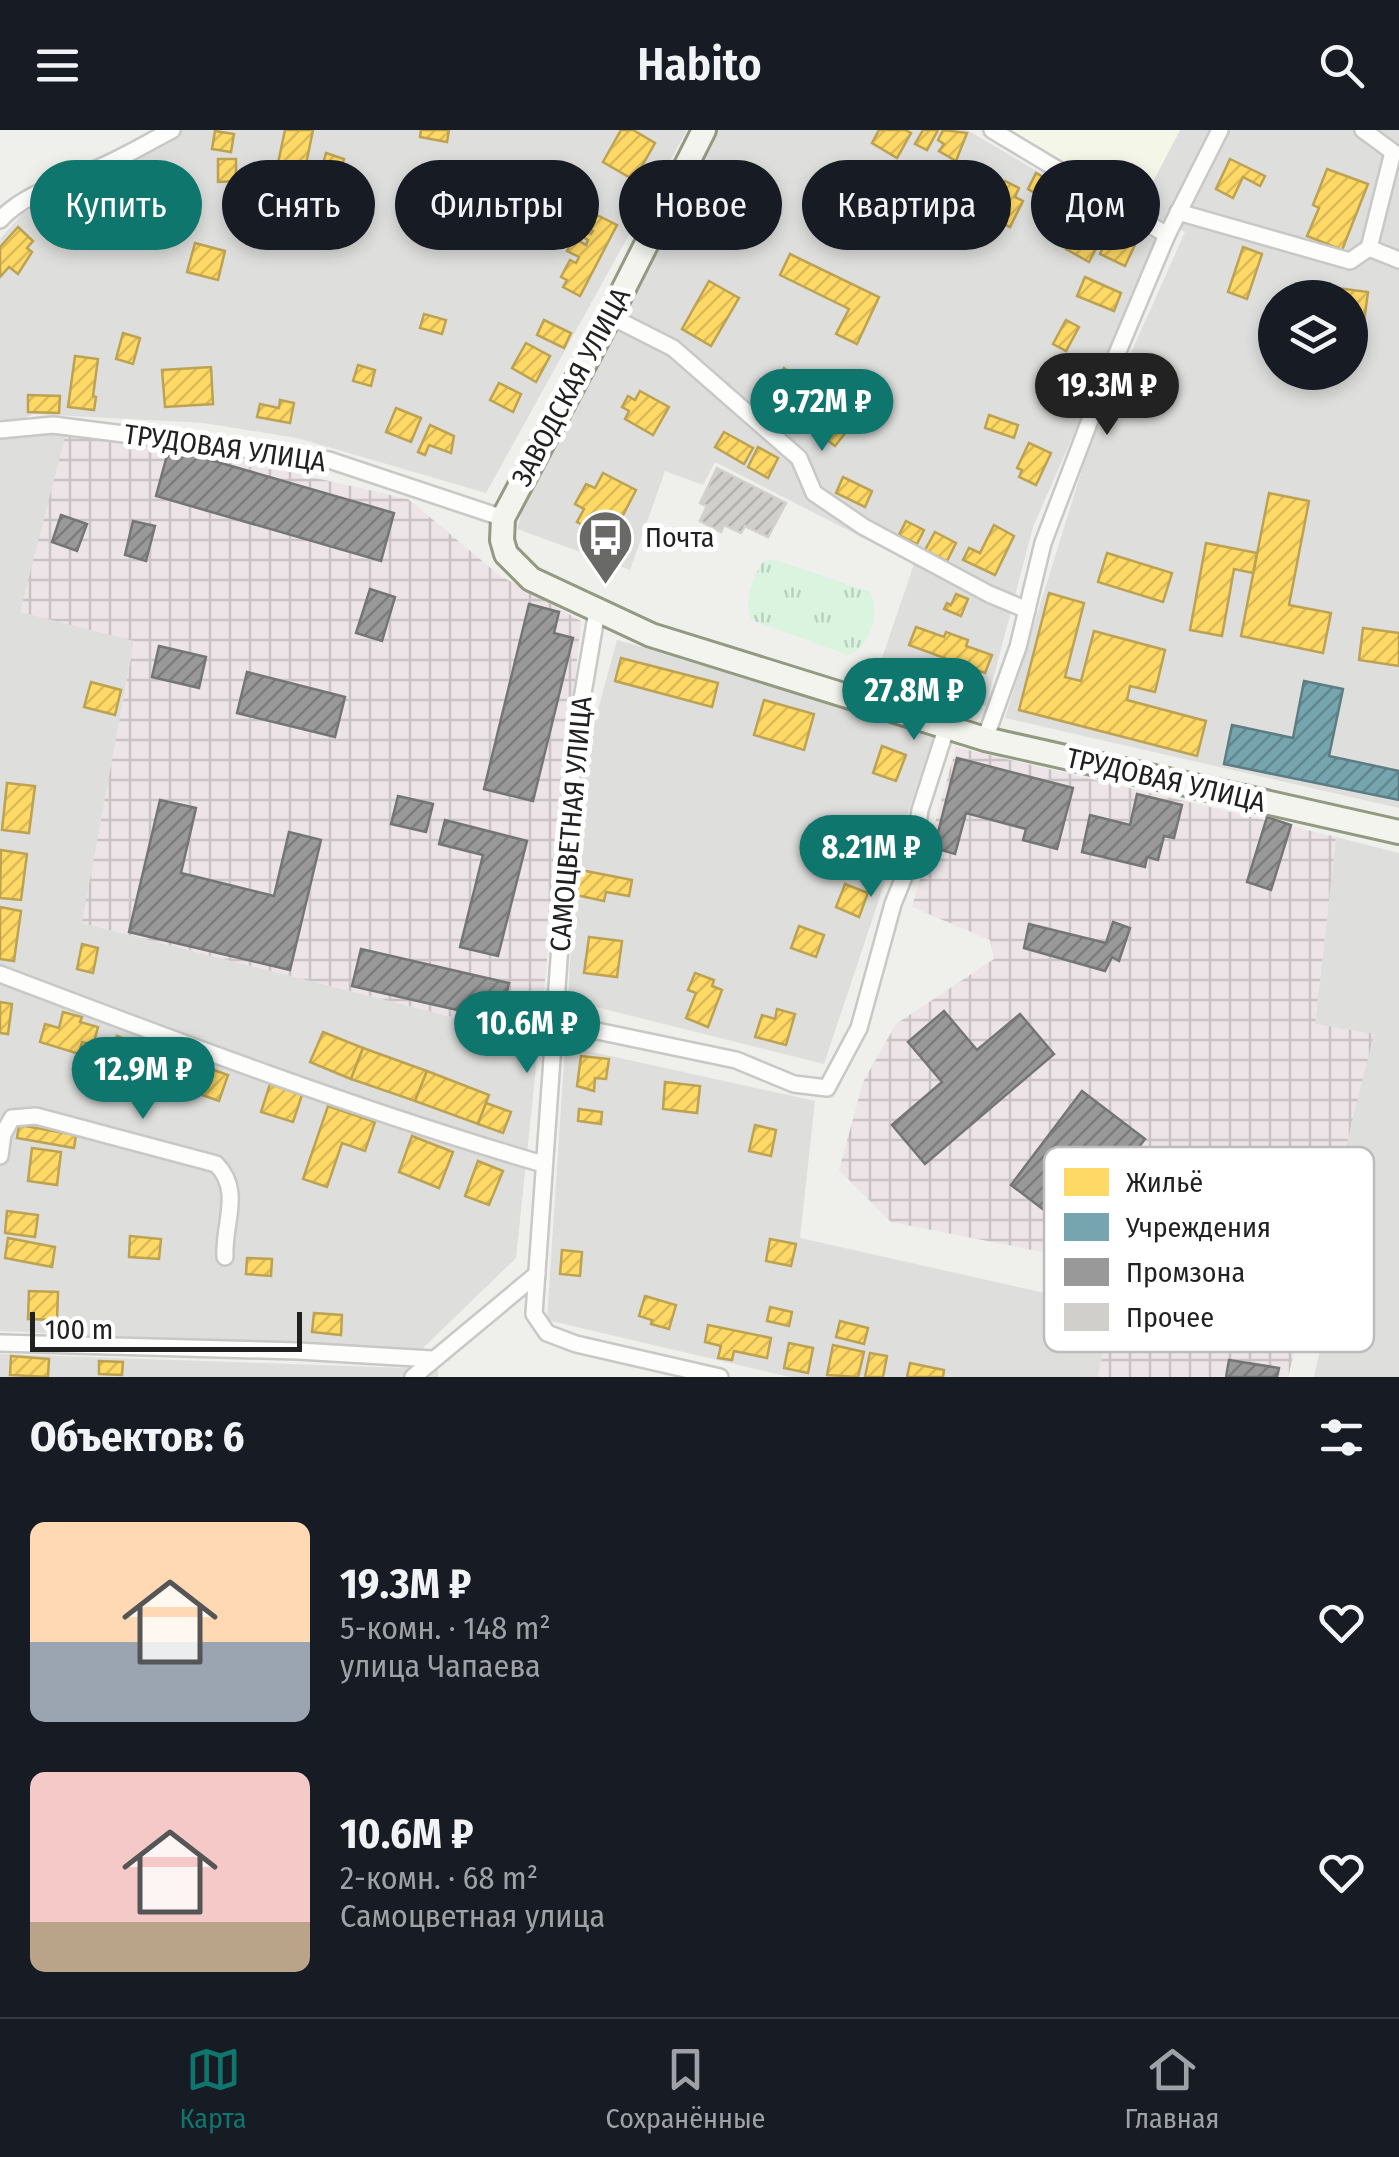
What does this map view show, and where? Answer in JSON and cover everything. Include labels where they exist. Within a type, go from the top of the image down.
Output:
[{"type":"street","points":[[0,220],[50,188],[172,130]]},
{"type":"street","name":"ЗАВОДСКАЯ УЛИЦА","points":[[502,529],[704,130]]},
{"type":"street","points":[[992,130],[1167,235]]},
{"type":"street","points":[[985,739],[1018,648],[1043,543],[1100,394],[1167,235],[1220,130]]},
{"type":"street","points":[[1178,212],[1350,261],[1369,248],[1396,150],[1363,130]]},
{"type":"street","points":[[1369,248],[1399,260]]},
{"type":"street","points":[[610,316],[673,348],[800,458],[814,493],[864,527],[1027,610]]},
{"type":"street","name":"ТРУДОВАЯ УЛИЦА","points":[[0,430],[53,425],[329,460],[502,529],[506,554],[530,579],[651,636],[985,739],[1399,832]]},
{"type":"street","name":"САМОЦВЕТНАЯ УЛИЦА","points":[[596,612],[574,746],[534,1314],[547,1333],[576,1344],[720,1377]]},
{"type":"street","points":[[554,1022],[736,1060],[794,1084],[827,1088],[858,1028],[893,904],[914,852],[920,810],[947,726]]},
{"type":"street","points":[[0,974],[188,1047],[459,1140],[543,1164]]},
{"type":"street","points":[[0,1156],[3,1134],[12,1118],[36,1116],[216,1164],[227,1176],[229,1191],[225,1257]]},
{"type":"street","points":[[413,1377],[537,1274]]},
{"type":"street","points":[[0,1343],[298,1350],[432,1359]]},
{"type":"shaded area","points":[[182,130],[687,130],[670,160],[619,160],[621,250],[486,493],[297,438],[204,423],[33,414],[16,422],[0,423],[0,239],[22,214],[30,210],[30,250],[202,250],[202,160],[125,160]]},
{"type":"shaded area","points":[[717,130],[967,130],[1031,168],[1031,250],[1154,250],[1033,527],[986,706],[879,667],[914,564],[715,462],[703,485],[665,471],[630,570],[517,529],[527,493],[651,250],[782,250],[782,160],[700,160]]},
{"type":"shaded area","points":[[1008,130],[1180,130],[1160,168],[1160,160],[1058,160]]},
{"type":"shaded area","points":[[1180,130],[1399,130],[1399,808],[1005,718],[1089,447],[1185,232],[1160,219],[1160,168]]},
{"type":"shaded area","points":[[66,433],[134,640],[83,923],[539,1039],[516,1258],[421,1350],[0,1331],[0,438]]},
{"type":"shaded area","points":[[66,433],[180,447],[408,499],[499,575],[581,621],[539,1039],[82,923],[134,641],[20,612]]},
{"type":"shaded area","points":[[617,640],[936,729],[824,1064],[568,1000],[580,775]]},
{"type":"shaded area","points":[[956,747],[1336,837],[1315,1024],[1374,1034],[1346,1147],[1044,1147],[1044,1252],[891,1222],[839,1170],[863,1082],[896,1024],[994,959],[990,940],[912,907]]},
{"type":"shaded area","points":[[1336,837],[1399,853],[1399,1377],[1314,1377],[1320,1352],[1374,1352],[1374,1147],[1345,1147],[1373,1035],[1315,1024]]},
{"type":"shaded area","points":[[565,1046],[815,1101],[800,1238],[1044,1293],[1044,1352],[1103,1352],[1098,1377],[790,1377],[547,1320]]},
{"type":"shaded area","points":[[1103,1352],[1294,1352],[1288,1377],[1098,1377]]},
{"type":"shaded area","points":[[0,1354],[438,1369],[438,1377],[0,1377]]},
{"type":"green space","points":[[772,559],[870,592],[874,619],[868,637],[856,651],[848,655],[752,620],[748,606],[752,584],[762,563]]},
{"type":"building: Жильё","points":[[285,130],[313,130],[307,160],[279,160]]},
{"type":"building: Жильё","points":[[421,130],[449,130],[447,142],[420,137]]},
{"type":"building: Жильё","points":[[621,130],[633,130],[655,143],[645,160],[619,160],[619,171],[603,162]]},
{"type":"building: Жильё","points":[[879,130],[911,133],[897,158],[872,143]]},
{"type":"building: Жильё","points":[[923,130],[938,130],[927,150],[915,144]]},
{"type":"building: Жильё","points":[[943,130],[967,133],[956,160],[939,151],[944,144],[938,140]]},
{"type":"building: Жильё","points":[[215,131],[234,134],[231,152],[212,149]]},
{"type":"building: Жильё","points":[[326,153],[344,159],[344,160],[324,160]]},
{"type":"building: Жильё","points":[[218,159],[236,159],[222,160],[222,182],[218,182]]},
{"type":"building: Жильё","points":[[1230,159],[1265,176],[1260,186],[1243,177],[1233,198],[1216,189]]},
{"type":"building: Жильё","points":[[1327,169],[1368,184],[1342,250],[1307,236],[1319,208],[1313,205]]},
{"type":"building: Жильё","points":[[1011,184],[1019,188],[1015,197],[1023,201],[1011,225]]},
{"type":"building: Жильё","points":[[599,216],[617,225],[580,296],[563,287],[567,280],[561,277],[570,260],[576,263],[579,257],[567,251],[599,250]]},
{"type":"building: Жильё","points":[[18,227],[30,238],[27,248],[32,252],[18,274],[9,267],[0,277],[0,247]]},
{"type":"building: Жильё","points":[[202,245],[225,251],[218,280],[187,272],[193,250],[202,250]]},
{"type":"building: Жильё","points":[[1243,247],[1262,254],[1247,299],[1228,292]]},
{"type":"building: Жильё","points":[[1068,250],[1095,250],[1089,262]]},
{"type":"building: Жильё","points":[[1102,250],[1132,250],[1125,266],[1100,254]]},
{"type":"building: Жильё","points":[[790,254],[879,297],[857,344],[836,334],[849,309],[780,275]]},
{"type":"building: Жильё","points":[[1085,277],[1121,293],[1114,311],[1077,296]]},
{"type":"building: Жильё","points":[[709,281],[739,298],[711,346],[682,329]]},
{"type":"building: Жильё","points":[[424,314],[446,320],[442,334],[420,328]]},
{"type":"building: Жильё","points":[[544,320],[571,333],[564,348],[537,335]]},
{"type":"building: Жильё","points":[[1066,320],[1079,327],[1066,351],[1053,344]]},
{"type":"building: Жильё","points":[[123,333],[140,338],[133,364],[116,359]]},
{"type":"building: Жильё","points":[[526,343],[550,356],[536,382],[512,368]]},
{"type":"building: Жильё","points":[[75,356],[98,359],[94,410],[68,407]]},
{"type":"building: Жильё","points":[[358,365],[375,370],[371,386],[353,381]]},
{"type":"building: Жильё","points":[[211,367],[213,404],[165,407],[162,370]]},
{"type":"building: Жильё","points":[[784,368],[854,422],[835,446],[766,393]]},
{"type":"building: Жильё","points":[[499,383],[521,394],[513,412],[490,400]]},
{"type":"building: Жильё","points":[[640,391],[669,407],[653,435],[625,419],[629,411],[622,407],[628,396],[635,400]]},
{"type":"building: Жильё","points":[[28,395],[60,396],[59,413],[28,412]]},
{"type":"building: Жильё","points":[[280,400],[294,403],[290,423],[257,417],[260,404],[279,408]]},
{"type":"building: Жильё","points":[[396,408],[421,418],[411,442],[386,432]]},
{"type":"building: Жильё","points":[[989,415],[1018,425],[1014,438],[985,428]]},
{"type":"building: Жильё","points":[[430,425],[454,436],[451,453],[429,445],[425,455],[418,452]]},
{"type":"building: Жильё","points":[[724,432],[753,448],[744,464],[715,447]]},
{"type":"building: Жильё","points":[[1029,443],[1051,453],[1036,485],[1019,477],[1022,470],[1017,468]]},
{"type":"building: Жильё","points":[[758,447],[778,458],[768,478],[748,467]]},
{"type":"building: Жильё","points":[[603,473],[636,490],[606,548],[587,539],[592,530],[577,522],[584,509],[575,504],[586,484],[595,488]]},
{"type":"building: Жильё","points":[[843,477],[872,491],[865,507],[836,493]]},
{"type":"building: Жильё","points":[[1269,493],[1309,501],[1289,605],[1331,613],[1323,653],[1241,636]]},
{"type":"building: Жильё","points":[[906,521],[924,530],[917,544],[899,535]]},
{"type":"building: Жильё","points":[[994,525],[1014,536],[995,575],[963,560],[969,548],[980,553]]},
{"type":"building: Жильё","points":[[935,532],[956,543],[947,561],[925,550]]},
{"type":"building: Жильё","points":[[1206,543],[1257,553],[1253,573],[1234,569],[1222,636],[1190,630]]},
{"type":"building: Жильё","points":[[1107,553],[1172,573],[1163,602],[1098,582]]},
{"type":"building: Жильё","points":[[1049,593],[1084,603],[1065,677],[1081,681],[1094,631],[1165,650],[1155,692],[1130,686],[1127,700],[1206,721],[1197,756],[1019,710]]},
{"type":"building: Жильё","points":[[956,594],[968,599],[961,616],[944,609]]},
{"type":"building: Жильё","points":[[916,627],[968,640],[966,646],[992,655],[985,673],[909,645]]},
{"type":"building: Жильё","points":[[1363,628],[1399,633],[1399,666],[1359,660]]},
{"type":"building: Жильё","points":[[621,658],[718,683],[712,707],[615,681]]},
{"type":"building: Жильё","points":[[91,682],[121,690],[115,715],[84,707]]},
{"type":"building: Жильё","points":[[764,700],[814,714],[804,750],[754,735]]},
{"type":"building: Жильё","points":[[882,746],[906,755],[896,781],[873,773]]},
{"type":"building: Жильё","points":[[7,783],[35,786],[29,833],[2,830]]},
{"type":"building: Жильё","points":[[1,850],[27,854],[21,900],[0,898]]},
{"type":"building: Жильё","points":[[581,870],[632,880],[629,896],[606,892],[604,901],[576,895]]},
{"type":"building: Жильё","points":[[845,884],[868,893],[859,917],[836,907]]},
{"type":"building: Жильё","points":[[0,907],[21,911],[14,961],[0,959]]},
{"type":"building: Жильё","points":[[799,926],[824,935],[816,957],[791,948]]},
{"type":"building: Жильё","points":[[589,937],[622,941],[617,977],[584,973]]},
{"type":"building: Жильё","points":[[82,944],[98,948],[93,973],[77,969]]},
{"type":"building: Жильё","points":[[695,973],[714,980],[712,986],[722,990],[708,1027],[686,1018],[696,993],[688,990]]},
{"type":"building: Жильё","points":[[0,1002],[12,1004],[8,1034],[0,1033]]},
{"type":"building: Жильё","points":[[777,1009],[795,1014],[786,1045],[755,1037],[762,1015],[775,1019]]},
{"type":"building: Жильё","points":[[63,1012],[98,1027],[93,1045],[82,1042],[79,1054],[40,1042],[45,1024],[59,1028]]},
{"type":"building: Жильё","points":[[323,1032],[363,1048],[351,1079],[310,1062]]},
{"type":"building: Жильё","points":[[117,1036],[159,1053],[147,1083],[105,1067]]},
{"type":"building: Жильё","points":[[363,1048],[427,1071],[415,1101],[351,1079]]},
{"type":"building: Жильё","points":[[581,1056],[609,1059],[606,1079],[595,1078],[594,1091],[577,1086]]},
{"type":"building: Жильё","points":[[188,1061],[228,1075],[219,1101],[179,1087]]},
{"type":"building: Жильё","points":[[427,1071],[489,1095],[478,1124],[415,1101]]},
{"type":"building: Жильё","points":[[665,1082],[700,1086],[697,1113],[663,1109]]},
{"type":"building: Жильё","points":[[270,1084],[302,1095],[293,1122],[261,1112]]},
{"type":"building: Жильё","points":[[486,1103],[511,1112],[503,1133],[478,1124]]},
{"type":"building: Жильё","points":[[328,1106],[375,1122],[365,1151],[342,1143],[327,1187],[303,1179]]},
{"type":"building: Жильё","points":[[579,1109],[602,1112],[601,1124],[578,1121]]},
{"type":"building: Жильё","points":[[19,1125],[76,1135],[74,1148],[17,1138]]},
{"type":"building: Жильё","points":[[755,1125],[776,1130],[771,1156],[749,1151]]},
{"type":"building: Жильё","points":[[412,1136],[453,1152],[439,1188],[399,1172]]},
{"type":"building: Жильё","points":[[32,1148],[61,1152],[57,1185],[28,1181]]},
{"type":"building: Жильё","points":[[478,1161],[503,1171],[489,1205],[465,1196]]},
{"type":"building: Жильё","points":[[7,1211],[38,1215],[35,1237],[5,1233]]},
{"type":"building: Жильё","points":[[130,1236],[161,1239],[159,1259],[129,1257]]},
{"type":"building: Жильё","points":[[8,1238],[55,1247],[52,1267],[5,1258]]},
{"type":"building: Жильё","points":[[770,1239],[796,1244],[791,1266],[766,1261]]},
{"type":"building: Жильё","points":[[562,1250],[582,1252],[580,1276],[560,1274]]},
{"type":"building: Жильё","points":[[247,1258],[272,1259],[271,1276],[246,1274]]},
{"type":"building: Жильё","points":[[29,1291],[58,1292],[57,1320],[28,1319]]},
{"type":"building: Жильё","points":[[645,1296],[676,1305],[669,1329],[639,1316]]},
{"type":"building: Жильё","points":[[770,1307],[792,1312],[789,1326],[767,1321]]},
{"type":"building: Жильё","points":[[314,1313],[342,1315],[341,1335],[312,1332]]},
{"type":"building: Жильё","points":[[840,1321],[868,1328],[864,1344],[836,1337]]},
{"type":"building: Жильё","points":[[708,1325],[771,1338],[767,1358],[734,1351],[732,1360],[718,1358],[721,1346],[705,1342]]},
{"type":"building: Жильё","points":[[789,1343],[813,1348],[808,1373],[784,1368]]},
{"type":"building: Жильё","points":[[833,1345],[864,1352],[858,1377],[827,1375]]},
{"type":"building: Жильё","points":[[870,1353],[887,1356],[883,1377],[865,1377]]},
{"type":"building: Жильё","points":[[11,1356],[49,1359],[48,1377],[10,1375]]},
{"type":"building: Жильё","points":[[99,1361],[123,1362],[122,1375],[99,1374]]},
{"type":"building: Жильё","points":[[910,1363],[944,1370],[943,1377],[907,1377]]},
{"type":"building: Учреждения","points":[[1304,681],[1343,689],[1329,756],[1399,771],[1399,800],[1224,764],[1232,725],[1293,738]]},
{"type":"building: Промзона","points":[[169,448],[394,513],[381,561],[156,496]]},
{"type":"building: Промзона","points":[[61,515],[87,524],[77,551],[52,542]]},
{"type":"building: Промзона","points":[[133,521],[155,526],[146,561],[125,555]]},
{"type":"building: Промзона","points":[[370,589],[395,597],[382,641],[356,633]]},
{"type":"building: Промзона","points":[[529,604],[559,612],[554,633],[573,638],[533,801],[484,789]]},
{"type":"building: Промзона","points":[[159,646],[206,657],[199,688],[152,677]]},
{"type":"building: Промзона","points":[[247,672],[345,697],[335,737],[237,713]]},
{"type":"building: Промзона","points":[[957,758],[1073,788],[1057,849],[1023,840],[1026,829],[966,813],[955,854],[934,848]]},
{"type":"building: Промзона","points":[[1137,794],[1182,805],[1174,838],[1164,836],[1158,860],[1147,857],[1145,867],[1082,852],[1090,815],[1130,825]]},
{"type":"building: Промзона","points":[[398,796],[433,804],[426,832],[391,824]]},
{"type":"building: Промзона","points":[[160,800],[196,808],[181,873],[274,896],[289,832],[321,840],[290,970],[129,932]]},
{"type":"building: Промзона","points":[[1267,817],[1291,825],[1271,890],[1247,882]]},
{"type":"building: Промзона","points":[[445,820],[527,841],[498,956],[460,947],[483,855],[439,844]]},
{"type":"building: Промзона","points":[[1113,922],[1130,928],[1119,961],[1112,957],[1105,971],[1024,948],[1029,924],[1106,943]]},
{"type":"building: Промзона","points":[[361,949],[509,983],[501,1020],[352,986]]},
{"type":"building: Промзона","points":[[944,1011],[977,1050],[1020,1014],[1054,1054],[925,1164],[892,1125],[942,1082],[908,1042]]},
{"type":"building: Промзона","points":[[1082,1091],[1145,1139],[1139,1147],[1044,1147],[1044,1210],[1011,1185]]},
{"type":"building: Промзона","points":[[1229,1360],[1279,1368],[1277,1377],[1226,1377]]},
{"type":"building: Прочее","points":[[717,468],[786,503],[768,537],[745,526],[741,533],[724,525],[721,532],[700,521],[707,506],[700,503]]},
{"type":"place","name":"Почта","points":[[606,586]]}]
